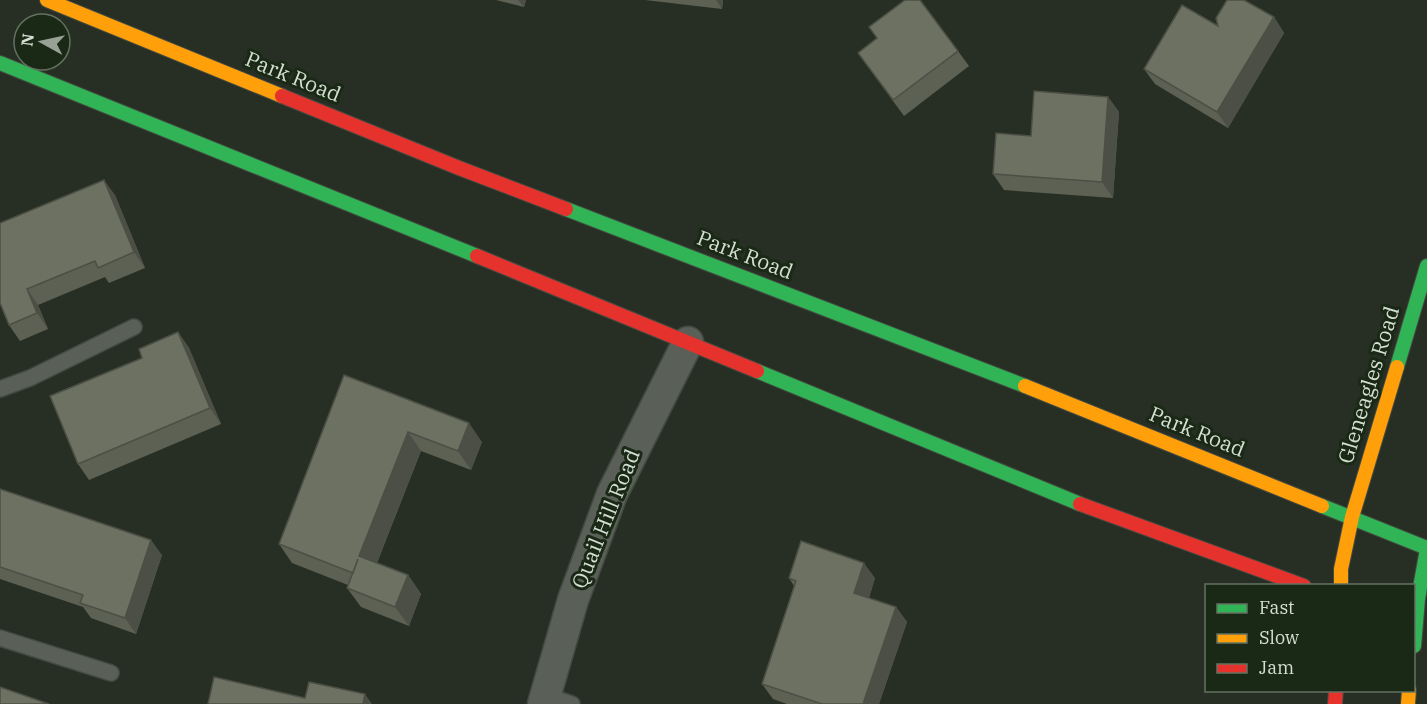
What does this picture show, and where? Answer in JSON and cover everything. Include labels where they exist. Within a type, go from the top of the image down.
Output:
[{"type":"main road","name":"Park Road","points":[[47,0],[459,168],[930,348],[1427,549]]},
{"type":"main road","points":[[0,63],[688,342],[1058,496],[1301,584]]},
{"type":"main road","name":"Gleneagles Road","points":[[1341,584],[1341,570],[1352,517],[1427,266]]},
{"type":"main road","points":[[1418,632],[1427,549]]},
{"type":"street","name":"Quail Hill Road","points":[[554,701],[573,600],[612,494],[688,342]]},
{"type":"lane","points":[[0,389],[30,378],[134,327]]},
{"type":"lane","points":[[0,638],[111,673]]},
{"type":"building","points":[[905,0],[920,0],[958,51],[893,100],[858,53],[877,38],[869,27]]},
{"type":"building","points":[[1227,0],[1244,0],[1274,17],[1217,112],[1144,69],[1182,5],[1218,26],[1216,18]]},
{"type":"building","points":[[1034,91],[1108,97],[1102,182],[993,174],[996,133],[1031,136]]},
{"type":"building","points":[[104,180],[134,252],[98,268],[95,261],[27,289],[37,313],[9,325],[0,303],[0,223]]},
{"type":"building","points":[[178,332],[210,408],[78,464],[50,396],[142,358],[139,349]]},
{"type":"building","points":[[344,375],[469,423],[458,451],[408,432],[359,556],[408,575],[395,607],[347,588],[353,573],[279,544]]},
{"type":"building","points":[[0,489],[151,540],[125,618],[80,603],[83,595],[0,567]]},
{"type":"building","points":[[801,541],[864,563],[854,593],[896,607],[863,704],[822,704],[762,684],[796,581],[789,578]]},
{"type":"building","points":[[214,677],[305,698],[309,682],[365,694],[363,704],[208,704]]},
{"type":"building","points":[[0,687],[49,704],[0,704]]},
{"type":"traffic: fast","points":[[0,63],[477,256]]},
{"type":"traffic: fast","points":[[566,209],[1025,386]]},
{"type":"traffic: fast","points":[[1397,367],[1427,266]]},
{"type":"traffic: fast","points":[[757,371],[1080,504]]},
{"type":"traffic: fast","points":[[1322,506],[1427,548]]},
{"type":"traffic: fast","points":[[1415,634],[1418,599],[1427,549]]},
{"type":"traffic: slow","points":[[47,0],[282,96]]},
{"type":"traffic: slow","points":[[1341,584],[1341,569],[1352,517],[1397,367]]},
{"type":"traffic: slow","points":[[1025,386],[1322,506]]},
{"type":"traffic: slow","points":[[1408,704],[1409,692]]},
{"type":"traffic: jam","points":[[282,96],[566,209]]},
{"type":"traffic: jam","points":[[477,256],[757,371]]},
{"type":"traffic: jam","points":[[1080,504],[1299,584]]},
{"type":"traffic: jam","points":[[1335,704],[1336,692]]}]
